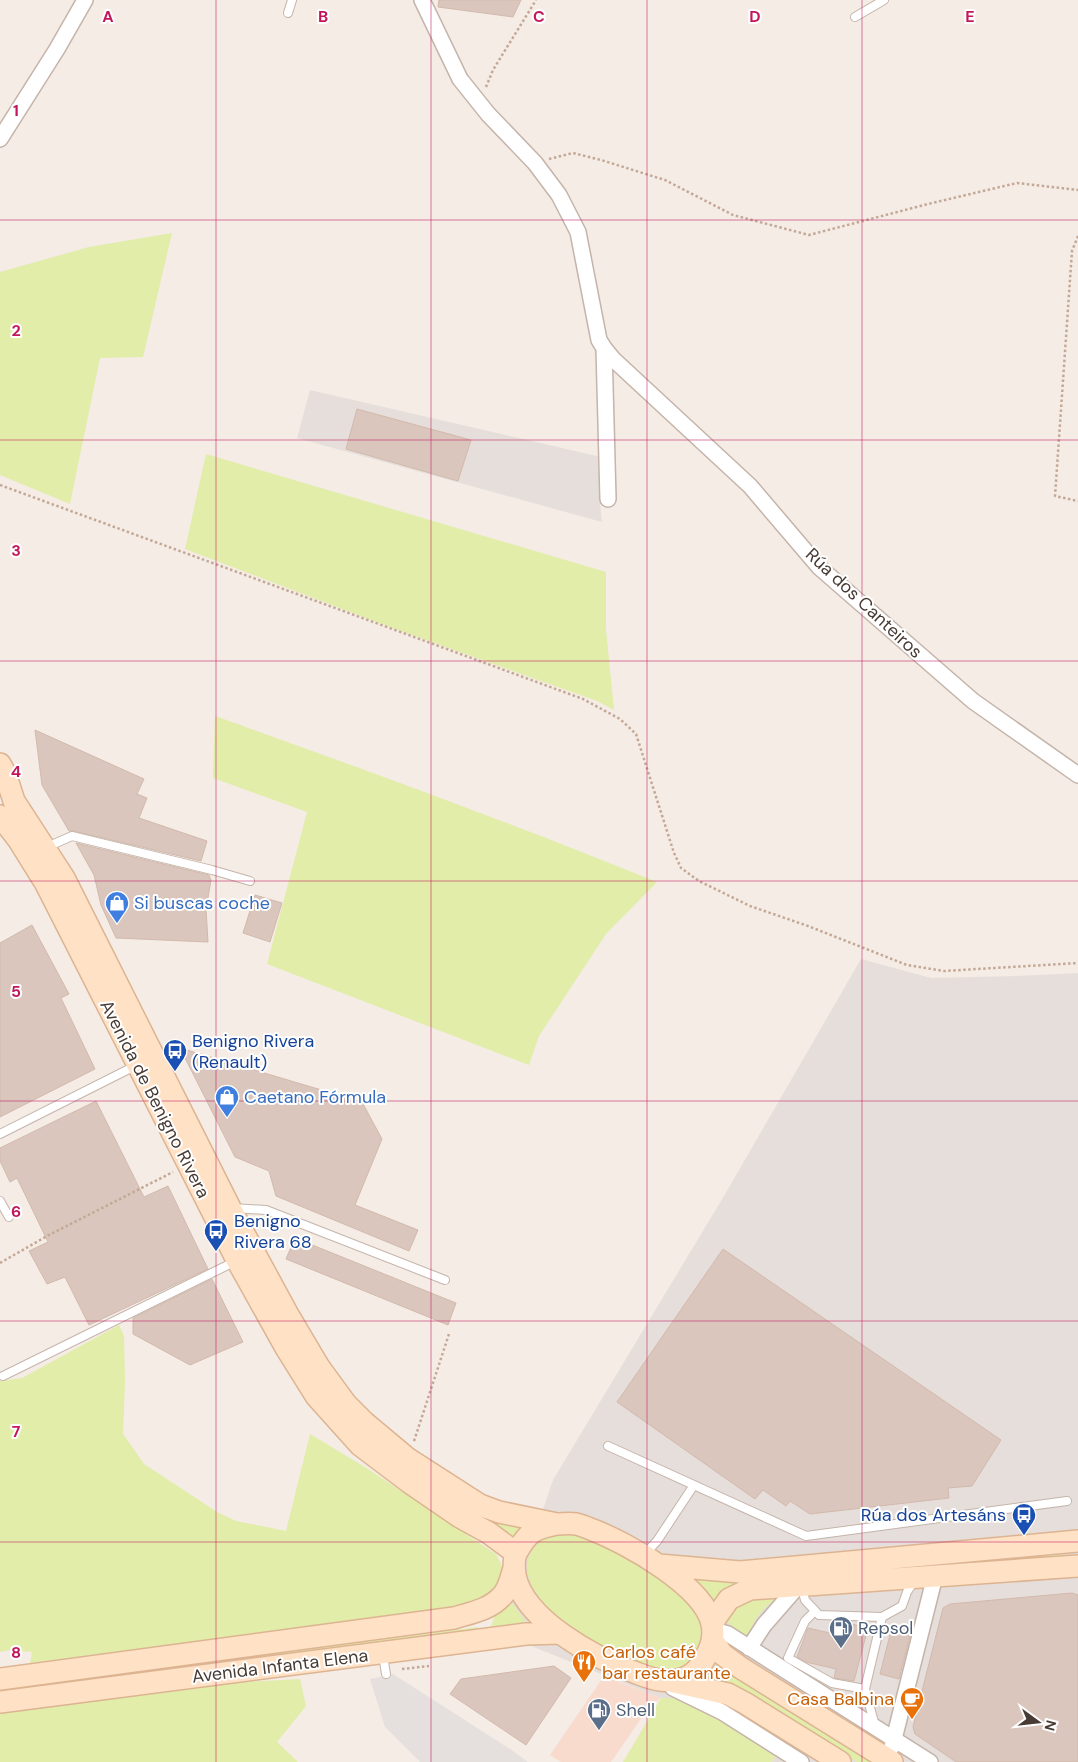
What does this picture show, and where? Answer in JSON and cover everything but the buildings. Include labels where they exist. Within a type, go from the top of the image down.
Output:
[{"type":"main road","name":"Avenida de Benigno Rivera","points":[[0,764],[14,801],[64,878],[230,1208],[287,1313],[319,1367],[346,1404],[364,1422],[407,1458],[480,1505],[499,1512],[556,1524]]},
{"type":"main road","name":"Avenida de Benigno Rivera","points":[[0,816],[18,839],[46,884],[237,1260],[286,1348],[316,1396],[360,1445],[460,1517],[490,1534],[515,1560]]},
{"type":"main road","name":"Avenida Infanta Elena","points":[[0,1679],[454,1618],[484,1609],[502,1597],[508,1586],[515,1560],[526,1536],[540,1527],[556,1524]]},
{"type":"main road","points":[[556,1524],[576,1524],[614,1538],[652,1560],[700,1602],[722,1654],[741,1668],[891,1753]]},
{"type":"main road","points":[[652,1560],[740,1572],[1078,1541]]},
{"type":"main road","points":[[515,1560],[517,1585],[527,1602],[559,1633],[616,1665],[664,1681],[728,1694],[745,1702],[778,1725],[840,1762]]},
{"type":"main road","points":[[664,1681],[688,1677],[699,1668],[712,1631],[729,1600],[750,1589],[1078,1566]]},
{"type":"main road","name":"Avenida Infanta Elena","points":[[0,1702],[526,1634],[559,1633]]},
{"type":"street","points":[[0,139],[57,49],[84,0]]},
{"type":"street","points":[[422,0],[460,79],[559,194],[578,232],[599,340],[604,348],[608,499]]},
{"type":"street","name":"Rúa dos Canteiros","points":[[604,348],[613,359],[750,486],[819,567],[973,701],[1078,775]]},
{"type":"street","points":[[891,1753],[926,1577]]},
{"type":"street","points":[[749,1648],[764,1625],[800,1586]]},
{"type":"street","points":[[712,1631],[728,1634],[749,1648],[794,1669],[876,1728],[891,1753],[930,1762]]},
{"type":"street","points":[[664,1681],[722,1712],[801,1762]]},
{"type":"lane","points":[[288,13],[292,0]]},
{"type":"lane","points":[[855,17],[884,0]]},
{"type":"lane","points":[[45,848],[72,836],[250,881]]},
{"type":"lane","points":[[0,1134],[138,1065]]},
{"type":"lane","points":[[0,1201],[9,1217]]},
{"type":"lane","points":[[230,1208],[266,1210],[445,1280]]},
{"type":"lane","points":[[3,1376],[237,1260]]},
{"type":"lane","points":[[608,1446],[806,1536],[1067,1501]]},
{"type":"lane","points":[[652,1560],[658,1541],[694,1485]]},
{"type":"lane","points":[[800,1586],[804,1600],[819,1614],[882,1617],[902,1606],[907,1592],[926,1577]]},
{"type":"lane","points":[[815,1611],[805,1621],[788,1658],[794,1669],[832,1683],[865,1689]]},
{"type":"lane","points":[[876,1728],[865,1689],[882,1617]]},
{"type":"lane","points":[[383,1653],[386,1674]]},
{"type":"path","points":[[479,102],[493,70],[536,0]]},
{"type":"path","points":[[534,163],[574,153],[665,180],[733,215],[809,235],[928,204],[1017,184],[1078,190]]},
{"type":"path","points":[[1078,236],[1072,250],[1055,496],[1078,501]]},
{"type":"path","points":[[0,484],[583,699],[620,719],[636,734],[674,853],[681,868],[699,881],[750,906],[808,926],[907,966],[944,971],[1078,963]]},
{"type":"path","points":[[0,1263],[48,1236],[188,1164]]},
{"type":"path","points":[[407,1458],[449,1334]]},
{"type":"shaded area","points":[[310,390],[601,457],[599,493],[602,522],[297,438]]},
{"type":"shaded area","points":[[861,959],[931,978],[1078,973],[1078,1762],[772,1762],[775,1756],[691,1702],[673,1698],[661,1698],[501,1634],[553,1480],[724,1196]]},
{"type":"shaded area","points":[[393,1674],[528,1762],[420,1762],[385,1727],[370,1679]]},
{"type":"shaded area","name":"Shell","points":[[604,1676],[661,1698],[649,1707],[611,1762],[561,1762],[550,1755]]},
{"type":"green space","points":[[172,233],[143,357],[100,358],[70,504],[0,475],[0,272],[89,247]]},
{"type":"green space","points":[[206,454],[606,572],[606,630],[614,710],[597,701],[387,626],[185,549]]},
{"type":"green space","points":[[215,716],[382,776],[657,882],[606,934],[539,1036],[529,1065],[267,964],[307,812],[213,778]]},
{"type":"green space","points":[[119,1325],[124,1336],[123,1434],[144,1464],[217,1512],[236,1521],[286,1531],[310,1434],[368,1469],[496,1554],[502,1566],[501,1584],[481,1604],[30,1663],[32,1652],[10,1650],[0,1652],[0,1381],[22,1378]]},
{"type":"green space","points":[[476,1515],[528,1526],[514,1541]]},
{"type":"green space","points":[[561,1533],[594,1540],[616,1550],[644,1567],[684,1601],[694,1612],[702,1629],[699,1650],[696,1657],[687,1667],[677,1671],[660,1671],[609,1652],[579,1634],[546,1605],[534,1589],[528,1573],[529,1557],[540,1541]]},
{"type":"green space","points":[[1062,1549],[1062,1556],[841,1576],[841,1570]]},
{"type":"green space","points":[[829,1571],[714,1607],[688,1576]]},
{"type":"green space","points":[[779,1597],[759,1614],[748,1638],[736,1631],[726,1619],[730,1608],[751,1598]]},
{"type":"green space","points":[[512,1603],[526,1622],[491,1627],[495,1615]]},
{"type":"green space","points":[[478,1627],[479,1633],[0,1697],[0,1689]]},
{"type":"green space","points":[[717,1661],[876,1762],[857,1762],[788,1718],[725,1683],[706,1678],[713,1670]]},
{"type":"green space","points":[[300,1679],[306,1706],[277,1742],[298,1762],[0,1762],[0,1708],[167,1686]]},
{"type":"green space","points":[[661,1698],[673,1698],[691,1702],[776,1755],[772,1762],[623,1762]]},
{"type":"place","name":"Si buscas coche","points":[[117,924]]},
{"type":"place","name":"Benigno Rivera (Renault)","points":[[175,1072]]},
{"type":"place","name":"Caetano Fórmula","points":[[227,1118]]},
{"type":"place","name":"Benigno Rivera 68","points":[[216,1252]]},
{"type":"place","name":"Rúa dos Artesáns","points":[[1024,1536]]},
{"type":"place","name":"Repsol","points":[[841,1649]]},
{"type":"place","name":"Carlos café bar restaurante","points":[[584,1683]]},
{"type":"place","name":"Casa Balbina","points":[[912,1720]]},
{"type":"place","name":"Shell","points":[[599,1731]]}]
